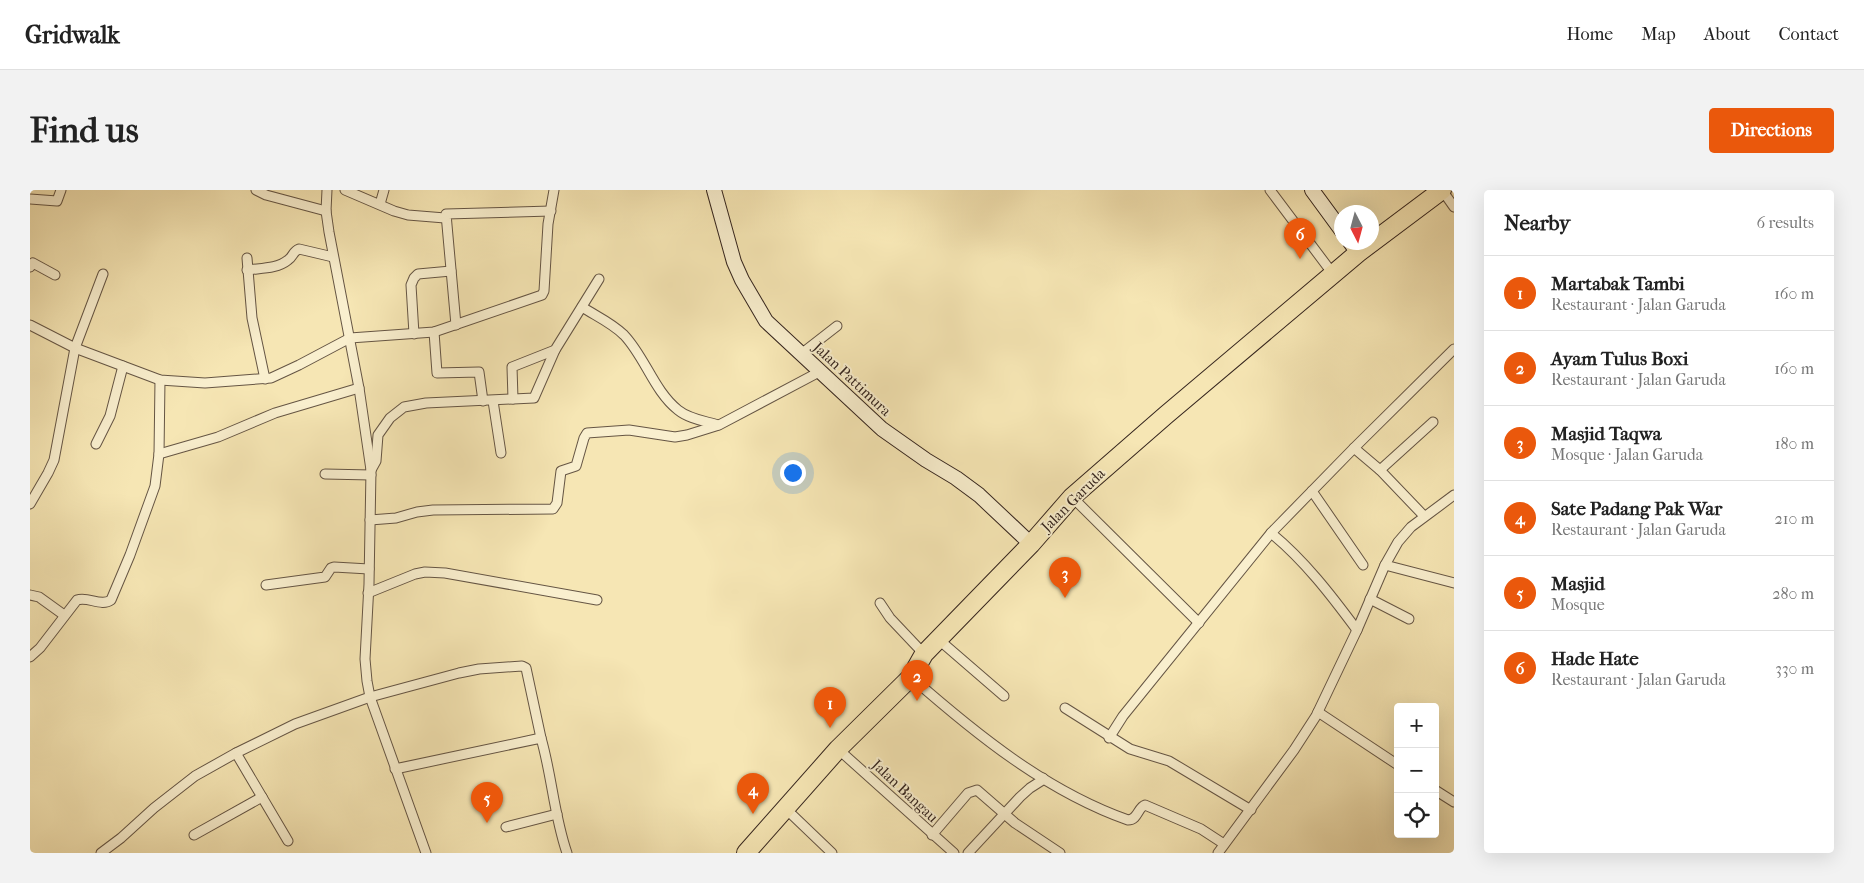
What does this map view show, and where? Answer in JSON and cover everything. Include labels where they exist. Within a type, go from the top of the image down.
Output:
[{"type":"highway","name":"Jalan Garuda","points":[[1379,232],[1442,190]]},
{"type":"highway","name":"Jalan Garuda","points":[[746,853],[838,748],[911,677],[924,654],[1030,544],[1072,497],[1166,414],[1334,274],[1352,250]]},
{"type":"street","points":[[30,199],[57,200],[61,190]]},
{"type":"street","points":[[256,190],[266,195],[326,211]]},
{"type":"street","points":[[327,190],[326,211],[359,388],[371,473],[365,659],[367,681],[370,697],[426,853]]},
{"type":"street","points":[[345,190],[408,215],[445,218],[448,214],[550,211]]},
{"type":"street","points":[[380,204],[384,190]]},
{"type":"street","points":[[30,325],[75,348],[160,380],[205,383],[271,378],[287,372],[350,338],[434,332],[542,295],[550,211],[554,190]]},
{"type":"street","name":"Jalan Pattimura","points":[[714,190],[734,262],[742,280],[766,321],[882,429],[979,494],[1030,544]]},
{"type":"street","points":[[1270,190],[1334,274]]},
{"type":"street","points":[[1312,190],[1334,220]]},
{"type":"street","points":[[1442,190],[1454,207]]},
{"type":"street","points":[[445,218],[452,271],[456,325]]},
{"type":"street","points":[[248,270],[278,266],[287,261],[299,249],[334,257]]},
{"type":"street","points":[[247,258],[252,318],[265,379]]},
{"type":"street","points":[[30,267],[33,263],[55,275]]},
{"type":"street","points":[[414,334],[412,285],[414,278],[418,274],[452,271]]},
{"type":"street","points":[[30,504],[54,460],[75,348],[103,274]]},
{"type":"street","points":[[371,473],[376,461],[378,434],[390,418],[404,407],[426,403],[534,398],[555,350],[586,309],[599,279]]},
{"type":"street","points":[[586,309],[611,324],[624,335],[667,399],[679,411],[718,425]]},
{"type":"street","points":[[801,354],[837,326]]},
{"type":"street","points":[[434,332],[437,373],[479,372],[501,453]]},
{"type":"street","points":[[1109,738],[1123,716],[1271,533],[1454,349]]},
{"type":"street","points":[[513,399],[512,367],[555,350]]},
{"type":"street","points":[[96,444],[110,416],[123,366]]},
{"type":"street","points":[[370,520],[396,518],[433,510],[553,509],[557,503],[561,471],[576,466],[584,438],[587,434],[629,430],[681,437],[718,425],[821,371]]},
{"type":"street","points":[[30,658],[40,648],[64,614],[80,598],[104,603],[111,600],[130,555],[155,486],[160,380]]},
{"type":"street","points":[[158,454],[218,437],[275,413],[359,388]]},
{"type":"street","points":[[1380,470],[1433,422]]},
{"type":"street","points":[[1354,448],[1380,470],[1424,516]]},
{"type":"street","points":[[325,474],[371,473]]},
{"type":"street","points":[[1312,491],[1363,565]]},
{"type":"street","points":[[1218,853],[1302,739],[1318,712],[1385,565],[1398,542],[1424,516],[1454,495]]},
{"type":"street","points":[[1072,497],[1198,623]]},
{"type":"street","points":[[1271,533],[1292,550],[1357,630]]},
{"type":"street","points":[[1385,565],[1454,583]]},
{"type":"street","points":[[266,585],[325,576],[330,568],[334,567],[369,568]]},
{"type":"street","points":[[368,593],[407,577],[425,572],[445,573],[597,600]]},
{"type":"street","points":[[30,596],[38,597],[64,614]]},
{"type":"street","points":[[1370,599],[1409,620]]},
{"type":"street","points":[[880,603],[890,618],[924,654]]},
{"type":"street","points":[[938,640],[1004,696]]},
{"type":"street","points":[[100,853],[121,838],[154,808],[195,776],[295,724],[370,697],[469,670],[524,667],[528,670],[541,738],[548,761],[557,814],[567,853]]},
{"type":"street","points":[[911,677],[999,750],[1079,800],[1121,818],[1132,820],[1142,806],[1145,805],[1200,829],[1224,844]]},
{"type":"street","points":[[1065,708],[1109,738],[1137,752],[1169,761],[1251,810]]},
{"type":"street","points":[[1318,712],[1394,762]]},
{"type":"street","points":[[395,769],[541,738]]},
{"type":"street","name":"Jalan Bangau","points":[[838,748],[954,853]]},
{"type":"street","points":[[236,753],[288,841]]},
{"type":"street","points":[[968,853],[1006,815],[1020,797],[1043,778]]},
{"type":"street","points":[[932,835],[972,790],[976,790],[1033,836],[1060,853]]},
{"type":"street","points":[[1439,793],[1454,802]]},
{"type":"street","points":[[194,835],[262,797]]},
{"type":"street","points":[[785,808],[832,853]]},
{"type":"street","points":[[506,826],[557,814]]},
{"type":"place","name":"Hade Hate","points":[[1300,259]]},
{"type":"place","name":"Masjid Taqwa","points":[[1065,598]]},
{"type":"place","name":"Ayam Tulus Boxi","points":[[917,701]]},
{"type":"place","name":"Martabak Tambi","points":[[830,728]]},
{"type":"place","name":"Sate Padang Pak War","points":[[753,814]]},
{"type":"place","name":"Masjid","points":[[487,823]]}]
